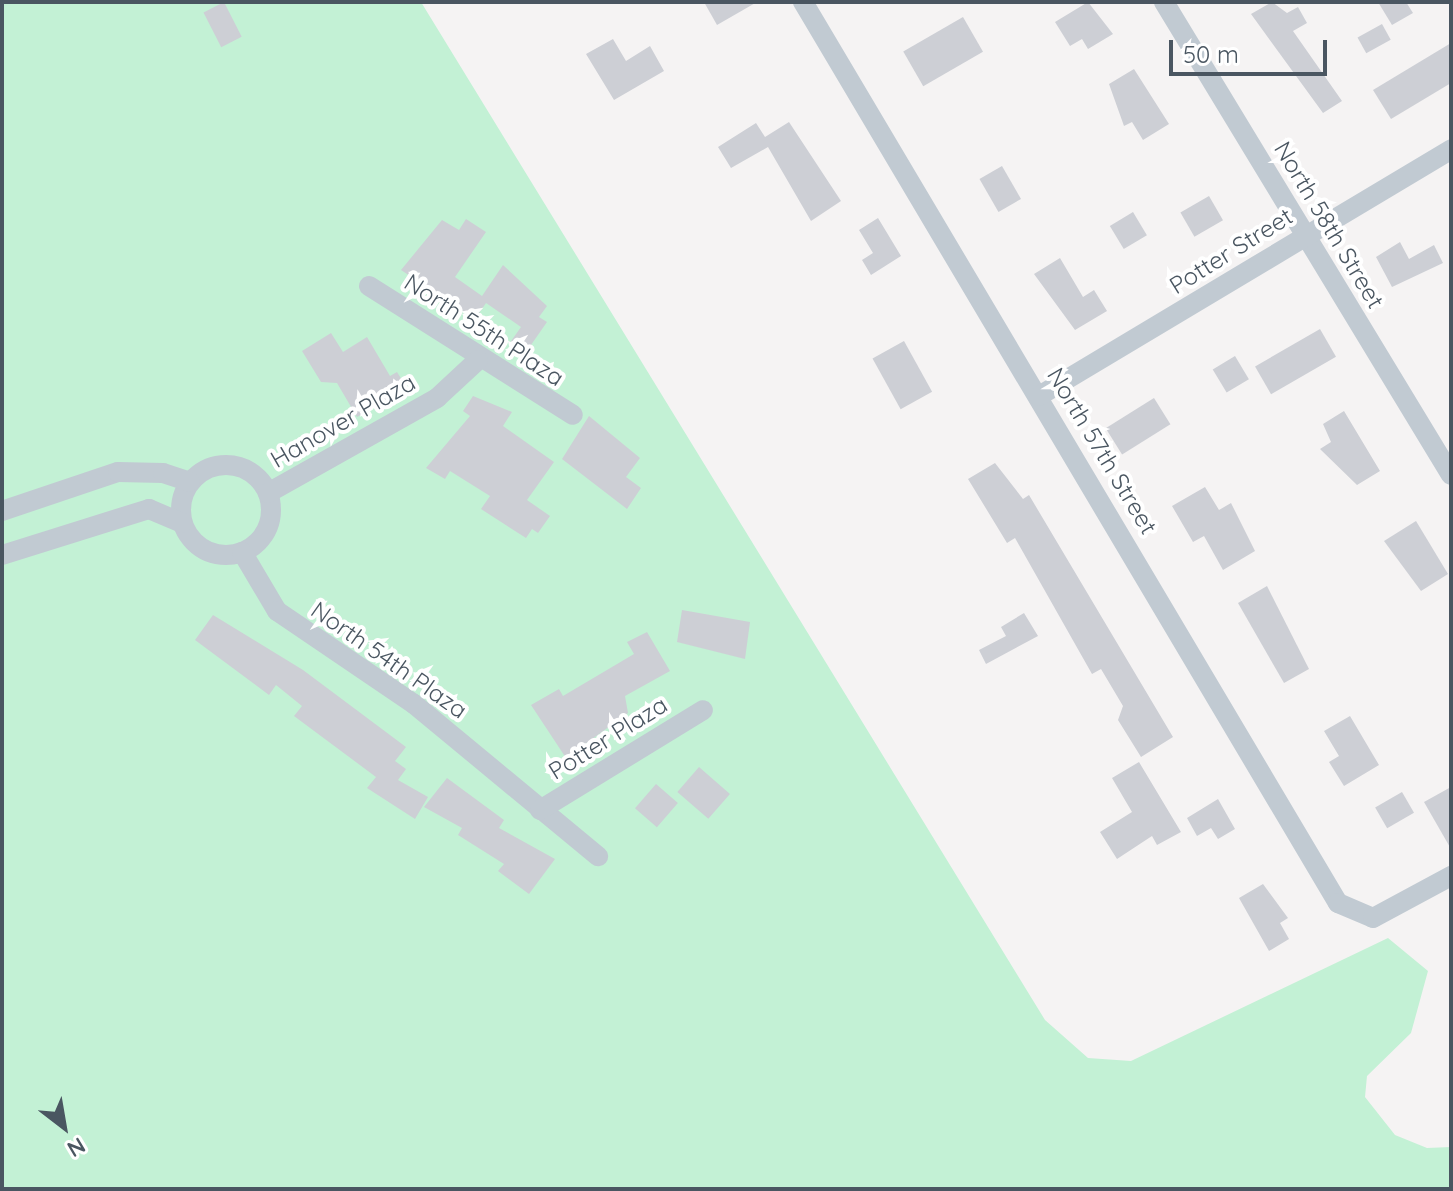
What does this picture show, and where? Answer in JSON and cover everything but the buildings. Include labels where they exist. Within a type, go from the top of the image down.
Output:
[{"type":"street","name":"North 57th Street","points":[[803,2],[1338,903],[1361,918],[1385,915],[1451,876]]},
{"type":"street","name":"North 58th Street","points":[[1164,2],[1451,475]]},
{"type":"street","name":"Potter Street","points":[[1039,396],[1451,149]]},
{"type":"street","name":"North 55th Plaza","points":[[369,286],[478,360],[573,415]]},
{"type":"street","name":"Hanover Plaza","points":[[268,493],[424,406],[478,360]]},
{"type":"street","points":[[2,555],[149,509],[182,523],[210,552],[242,552],[269,524],[268,493],[232,465],[202,472],[190,482],[182,523]]},
{"type":"street","points":[[2,511],[118,472],[163,473],[190,482]]},
{"type":"street","name":"North 54th Plaza","points":[[242,552],[277,611],[414,704],[598,856]]},
{"type":"street","name":"Potter Plaza","points":[[540,810],[703,710]]},
{"type":"green space","points":[[2,2],[421,2],[1045,1020],[1088,1058],[1131,1061],[1388,938],[1428,971],[1411,1033],[1367,1076],[1365,1097],[1395,1135],[1427,1148],[1451,1147],[1451,1189],[2,1189]]}]
